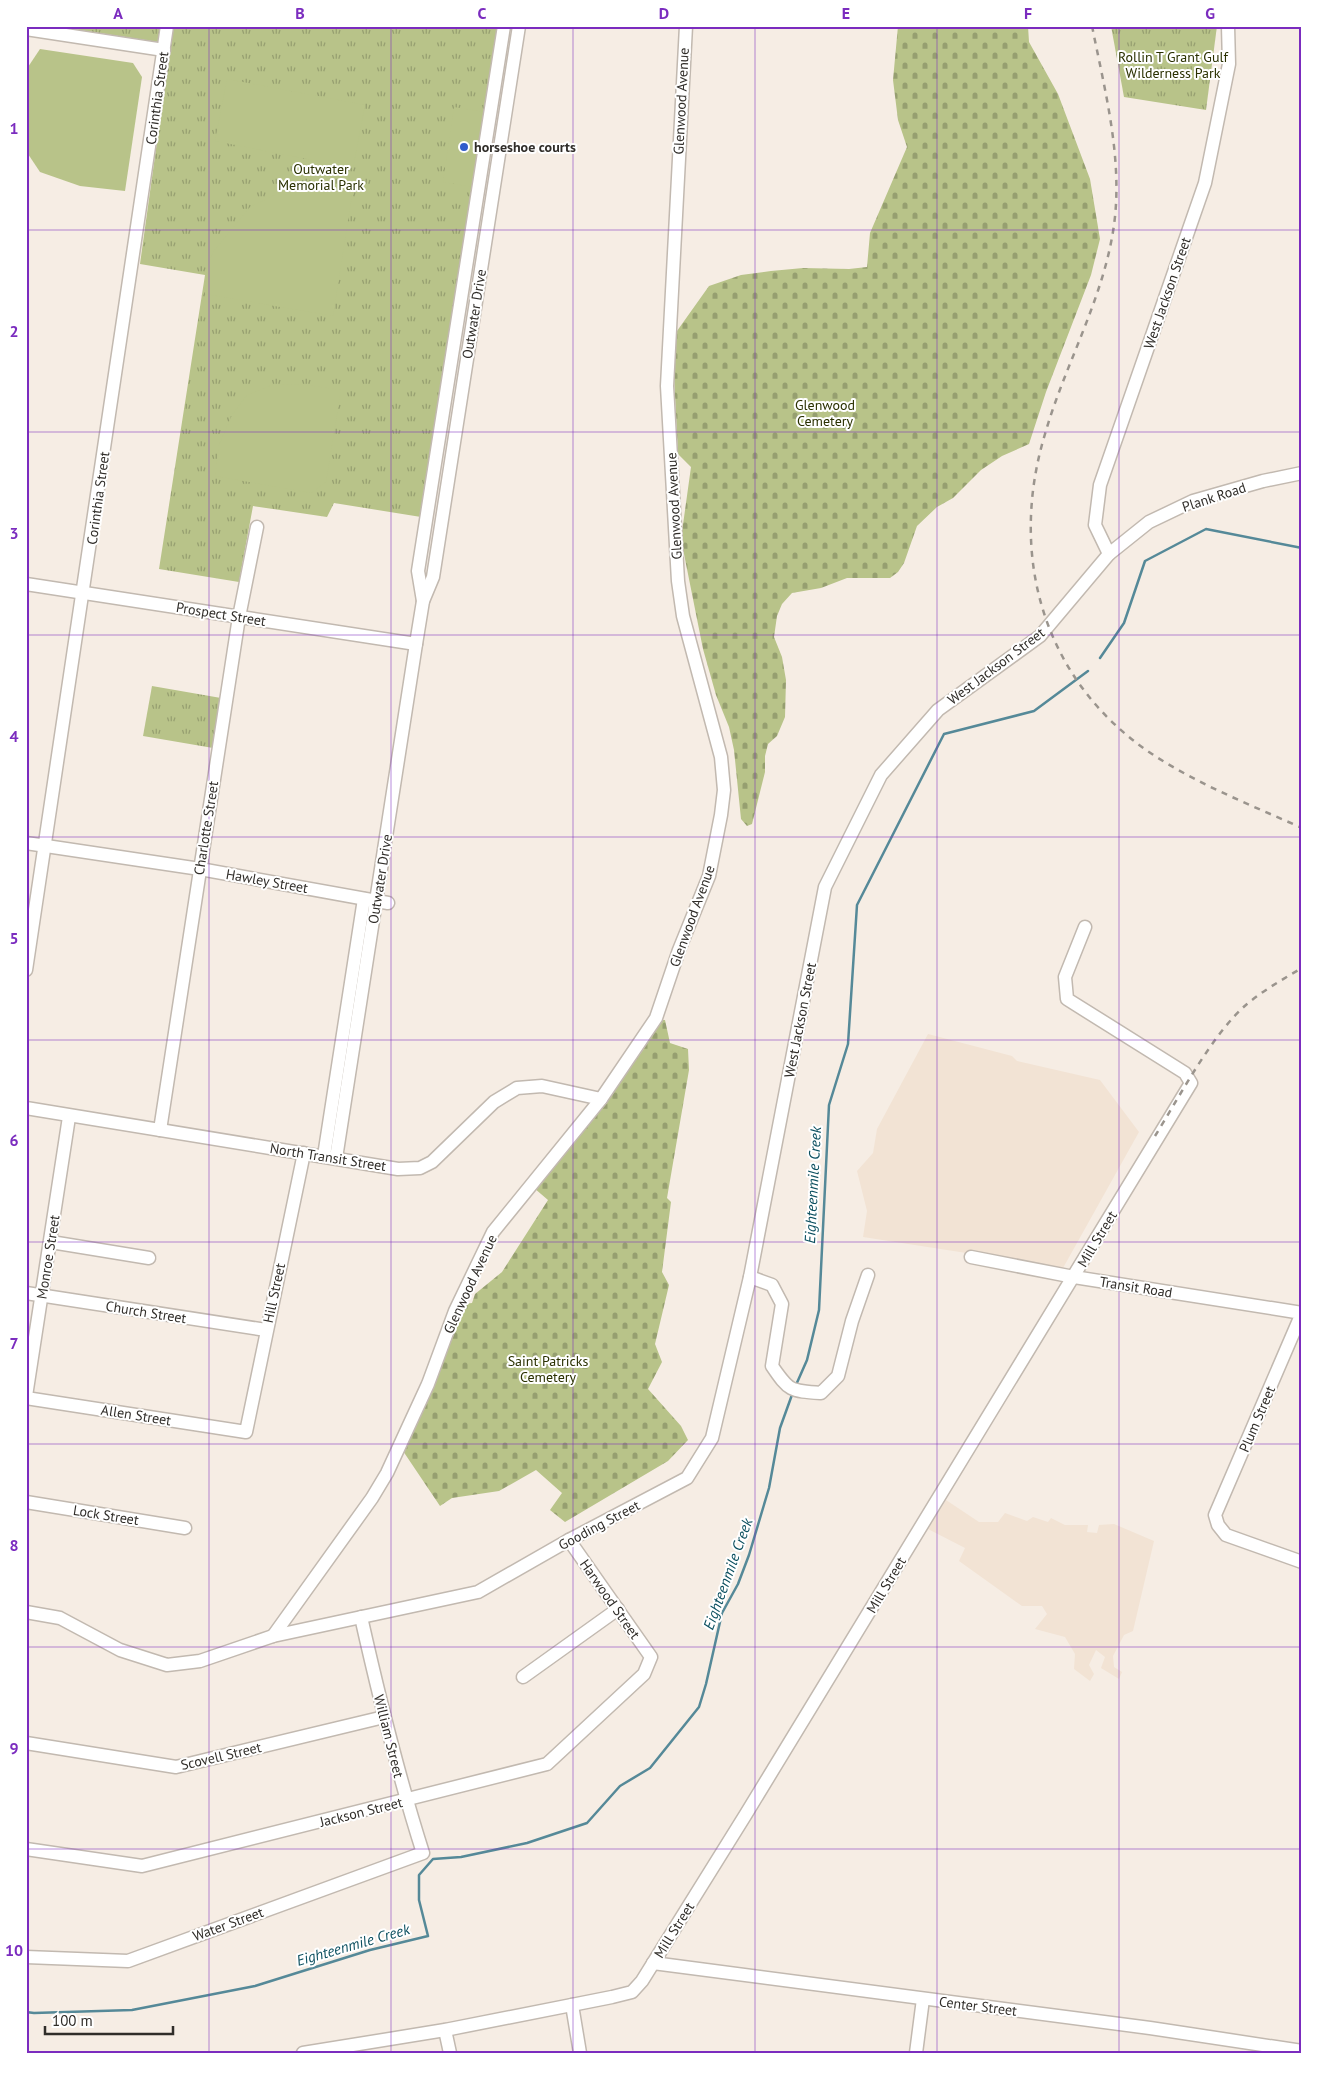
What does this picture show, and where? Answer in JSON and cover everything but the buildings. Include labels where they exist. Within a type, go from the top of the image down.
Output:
[{"type":"street","name":"Corinthia Street","points":[[26,970],[84,593],[167,26]]},
{"type":"street","name":"Outwater Drive","points":[[423,601],[418,571],[504,26]]},
{"type":"street","name":"Outwater Drive","points":[[330,1157],[376,901],[423,601],[433,577],[520,26]]},
{"type":"street","name":"Glenwood Avenue","points":[[273,1636],[372,1498],[387,1473],[428,1384],[456,1311],[493,1232],[601,1100],[656,1018],[674,949],[709,876],[724,790],[721,757],[684,616],[678,580],[667,386],[686,26]]},
{"type":"street","name":"West Jackson Street","points":[[750,1276],[825,887],[881,776],[938,710],[1040,636],[1109,554],[1096,525],[1100,485],[1205,184],[1229,64],[1228,26]]},
{"type":"street","points":[[26,29],[164,50]]},
{"type":"street","name":"Plank Road","points":[[1109,554],[1149,522],[1193,501],[1263,481],[1302,474]]},
{"type":"street","name":"Charlotte Street","points":[[160,1130],[239,616],[257,527]]},
{"type":"street","name":"Prospect Street","points":[[26,584],[416,644]]},
{"type":"street","name":"Hawley Street","points":[[26,843],[200,869],[376,901]]},
{"type":"street","name":"Mill Street","points":[[303,2053],[446,2030],[632,1992],[653,1963],[1191,1083],[1185,1073],[1067,999],[1065,978],[1085,926]]},
{"type":"street","name":"North Transit Street","points":[[26,1108],[69,1117],[304,1154],[398,1168],[420,1168],[439,1156],[494,1102],[510,1091],[524,1087],[552,1088],[601,1100]]},
{"type":"street","name":"Monroe Street","points":[[26,1397],[69,1117]]},
{"type":"street","name":"Hill Street","points":[[246,1432],[304,1154]]},
{"type":"street","points":[[51,1242],[149,1258]]},
{"type":"street","name":"Transit Road","points":[[971,1257],[1074,1277],[1302,1312]]},
{"type":"street","points":[[750,1276],[772,1285],[782,1304],[772,1366],[792,1389],[821,1393],[838,1376],[852,1321],[868,1275]]},
{"type":"street","name":"Gooding Street","points":[[26,1612],[60,1618],[120,1650],[167,1666],[200,1661],[273,1636],[478,1592],[569,1540],[687,1478],[712,1438],[750,1276]]},
{"type":"street","name":"Church Street","points":[[26,1293],[266,1330]]},
{"type":"street","name":"Plum Street","points":[[1302,1312],[1215,1516],[1218,1525],[1226,1535],[1302,1562]]},
{"type":"street","name":"Allen Street","points":[[26,1397],[246,1432]]},
{"type":"street","name":"Lock Street","points":[[26,1502],[185,1528]]},
{"type":"street","name":"Harwood Street","points":[[569,1540],[651,1657]]},
{"type":"street","points":[[523,1678],[618,1609]]},
{"type":"street","name":"William Street","points":[[361,1617],[384,1717],[406,1800],[424,1853]]},
{"type":"street","name":"Jackson Street","points":[[26,1849],[142,1866],[548,1764],[644,1674],[651,1657]]},
{"type":"street","name":"Scovell Street","points":[[26,1743],[176,1767],[384,1717]]},
{"type":"street","name":"Water Street","points":[[26,1957],[128,1961],[424,1853]]},
{"type":"street","name":"Center Street","points":[[653,1963],[1150,2028],[1286,2051],[1302,2051]]},
{"type":"street","points":[[916,2053],[923,1999]]},
{"type":"street","points":[[572,2005],[580,2053]]},
{"type":"street","points":[[446,2030],[450,2053]]},
{"type":"street","points":[[350,2053],[365,2042]]},
{"type":"shaded area","points":[[928,1034],[1012,1056],[1017,1061],[1100,1080],[1139,1132],[1063,1268],[863,1237],[867,1211],[857,1171],[873,1153],[877,1129]]},
{"type":"shaded area","points":[[946,1500],[979,1522],[998,1522],[1005,1513],[1027,1521],[1033,1517],[1048,1522],[1051,1518],[1065,1525],[1088,1525],[1087,1532],[1097,1533],[1099,1525],[1114,1524],[1154,1541],[1133,1631],[1124,1635],[1113,1656],[1114,1667],[1122,1672],[1119,1679],[1101,1668],[1105,1657],[1096,1650],[1089,1665],[1094,1674],[1090,1681],[1074,1669],[1075,1654],[1065,1637],[1035,1629],[1047,1614],[1042,1606],[1022,1606],[959,1561],[965,1548],[928,1529]]},
{"type":"green space","points":[[53,26],[160,26],[158,42]]},
{"type":"green space","name":"Outwater Memorial Park","points":[[173,26],[499,26],[421,517],[334,503],[327,517],[253,506],[239,582],[159,569],[205,275],[140,264]]},
{"type":"green space","name":"Glenwood Cemetery","points":[[898,26],[1028,26],[1029,42],[1058,94],[1090,179],[1100,239],[1091,275],[1046,392],[1029,444],[1002,456],[981,470],[953,498],[937,507],[917,526],[904,563],[898,572],[890,578],[847,578],[821,588],[792,593],[782,604],[777,616],[774,637],[782,657],[786,680],[785,717],[777,736],[768,744],[765,756],[765,772],[752,824],[747,826],[741,819],[734,750],[729,727],[716,695],[703,649],[681,539],[691,467],[678,454],[672,338],[709,286],[741,275],[771,271],[803,268],[849,269],[867,267],[870,233],[907,147],[898,120],[893,80]]},
{"type":"green space","name":"Rollin T Grant Gulf Wilderness Park","points":[[1111,26],[1217,26],[1206,110],[1124,97]]},
{"type":"green space","points":[[40,49],[133,63],[142,77],[125,191],[80,186],[40,172],[26,151],[26,70]]},
{"type":"green space","points":[[227,79],[365,105],[353,168],[215,141]]},
{"type":"green space","name":"horseshoe courts","points":[[454,107],[485,112],[472,187],[443,182]]},
{"type":"green space","points":[[311,183],[324,183],[353,189],[333,316],[205,294],[207,268],[213,252],[250,207],[283,191]]},
{"type":"green space","points":[[299,384],[341,390],[326,482],[311,493],[215,476],[219,445],[232,415],[247,395],[272,385]]},
{"type":"green space","points":[[152,686],[221,698],[213,748],[143,736]]},
{"type":"green space","name":"Saint Patricks Cemetery","points":[[658,1020],[665,1020],[670,1043],[688,1049],[689,1070],[667,1198],[671,1202],[662,1272],[669,1285],[655,1344],[662,1362],[648,1389],[681,1426],[688,1440],[668,1461],[565,1522],[550,1510],[562,1493],[536,1470],[499,1491],[452,1498],[440,1506],[403,1451],[463,1304],[472,1303],[475,1294],[502,1272],[548,1200],[534,1188],[643,1050]]},
{"type":"waterway","name":"Eighteenmile Creek","points":[[1100,658],[1124,623],[1145,561],[1206,529],[1302,548]]},
{"type":"waterway","name":"Eighteenmile Creek","points":[[796,1385],[807,1360],[819,1310],[829,1105],[848,1044],[857,905],[944,734],[1034,711],[1088,671]]},
{"type":"waterway","name":"Eighteenmile Creek","points":[[26,2012],[132,2010],[255,1986],[370,1950],[428,1936],[419,1900],[419,1875],[433,1859],[461,1857],[527,1843],[587,1823],[620,1786],[650,1768],[699,1707],[722,1613],[738,1584],[749,1555],[769,1488],[780,1428],[793,1392]]},
{"type":"railway","points":[[1092,26],[1107,100],[1114,150],[1116,175],[1114,225],[1102,279],[1053,408],[1035,480],[1031,525],[1034,570],[1044,612],[1060,653],[1084,690],[1115,724],[1152,754],[1170,765],[1226,794],[1302,828]]},
{"type":"railway","points":[[1155,1136],[1197,1066],[1234,1017],[1260,994],[1302,968]]},
{"type":"place","name":"horseshoe courts","points":[[464,147]]}]
